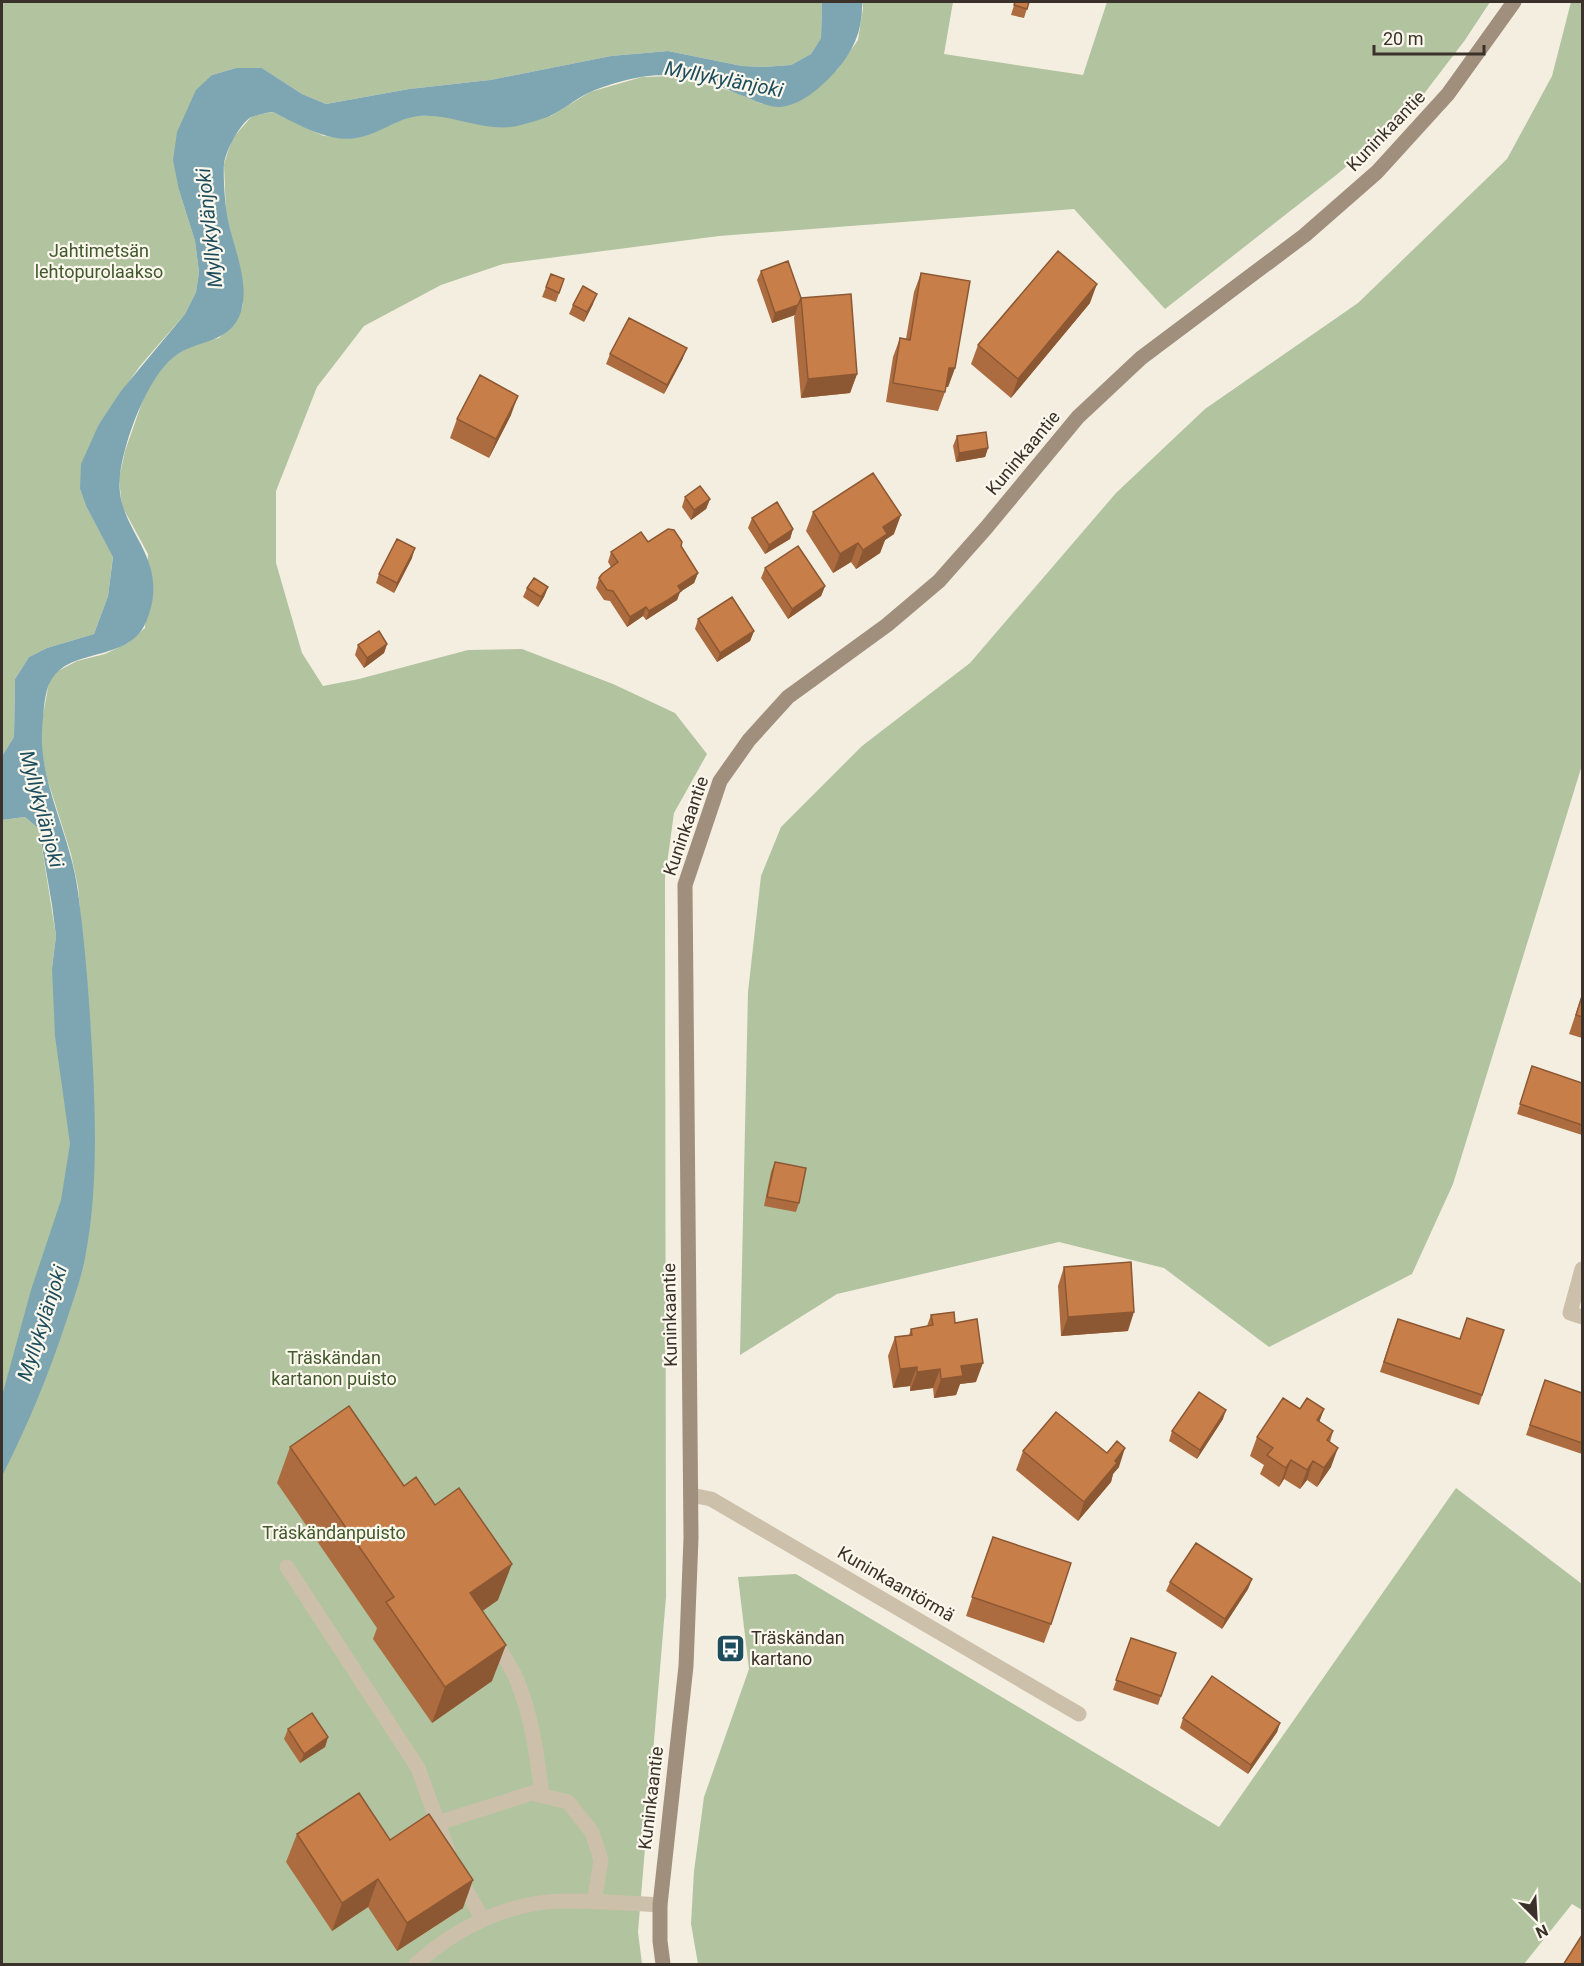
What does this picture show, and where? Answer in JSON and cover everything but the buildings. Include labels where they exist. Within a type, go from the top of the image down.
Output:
[{"type":"main road","name":"Kuninkaantie","points":[[663,1965],[660,1905],[686,1666],[691,1495],[685,885],[720,782],[749,740],[788,697],[887,626],[939,581],[1078,417],[1141,358],[1305,235],[1377,171],[1448,94],[1514,2]]},
{"type":"street","points":[[1582,1269],[1570,1313],[1582,1317]]},
{"type":"street","name":"Kuninkaantörmä","points":[[691,1495],[711,1499],[1079,1714]]},
{"type":"street","points":[[287,1567],[418,1768],[455,1871],[483,1920]]},
{"type":"street","points":[[486,1629],[515,1675],[527,1709],[535,1740],[542,1796]]},
{"type":"street","points":[[438,1823],[532,1793],[568,1802],[592,1832],[601,1860],[594,1902]]},
{"type":"street","points":[[416,1965],[438,1944],[492,1915],[524,1905],[565,1901],[660,1905]]},
{"type":"green space","name":"Jahtimetsän lehtopurolaakso","points":[[2,2],[822,2],[821,38],[811,54],[791,65],[742,66],[668,51],[611,56],[490,80],[409,89],[326,104],[302,94],[262,68],[236,68],[212,75],[179,190],[195,241],[199,272],[196,292],[185,314],[140,366],[99,424],[80,489],[86,506],[113,556],[108,596],[94,634],[47,648],[29,657],[15,679],[14,737],[2,756]]},
{"type":"green space","name":"Träskändan kartanon puisto","points":[[862,2],[953,2],[944,54],[1083,75],[1107,2],[1490,2],[1465,40],[1407,116],[1335,176],[1165,309],[1074,209],[719,236],[503,264],[441,285],[364,326],[317,387],[276,491],[276,563],[302,653],[323,686],[359,679],[468,650],[522,649],[613,684],[675,713],[707,754],[674,813],[665,878],[666,1597],[638,1932],[642,1964],[2,1964],[2,820],[25,817],[39,829],[56,936],[52,968],[91,1037],[78,887],[71,854],[47,778],[40,743],[43,715],[49,682],[56,672],[77,661],[105,654],[128,643],[145,628],[148,554],[122,506],[119,479],[125,451],[145,394],[159,370],[175,355],[197,343],[219,338],[238,318],[243,305],[243,285],[226,213],[224,164],[232,139],[252,116],[273,112],[324,136],[356,138],[412,116],[442,115],[482,125],[551,116],[590,92],[642,77],[676,76],[734,92],[762,104],[837,70],[858,40]]},
{"type":"green space","points":[[1571,2],[1582,2],[1582,765],[1453,1184],[1412,1274],[1269,1347],[1164,1268],[1059,1242],[837,1294],[740,1355],[748,992],[761,876],[781,827],[862,746],[970,663],[1116,493],[1205,409],[1358,303],[1507,159],[1552,76]]},
{"type":"green space","points":[[1456,1488],[1582,1584],[1582,1910],[1572,1904],[1524,1964],[698,1964],[691,1924],[694,1871],[704,1797],[749,1669],[738,1577],[796,1574],[1219,1827]]},
{"type":"water","name":"Myllykylänjoki","points":[[822,2],[862,2],[859,30],[847,56],[824,84],[788,106],[774,107],[691,78],[653,75],[600,88],[550,116],[517,126],[493,127],[444,117],[419,116],[403,120],[372,134],[348,139],[315,132],[273,112],[251,117],[234,138],[225,158],[224,176],[227,214],[243,281],[243,305],[239,317],[233,326],[219,337],[183,351],[165,366],[146,394],[138,411],[122,461],[120,495],[125,512],[148,561],[153,579],[153,599],[146,622],[128,643],[63,667],[51,680],[46,696],[42,741],[44,763],[74,870],[81,914],[91,1025],[95,1140],[94,1188],[89,1235],[77,1290],[45,1381],[2,1476],[2,1396],[31,1290],[61,1200],[70,1144],[55,1036],[52,968],[56,936],[39,829],[25,817],[2,820],[2,756],[14,737],[15,679],[29,657],[47,648],[94,634],[108,596],[113,557],[86,506],[80,489],[81,464],[99,424],[121,391],[185,314],[196,292],[199,272],[195,241],[179,190],[173,160],[177,132],[196,90],[212,75],[236,68],[262,68],[302,94],[326,104],[409,89],[490,80],[611,56],[668,51],[742,66],[791,65],[811,54],[821,38]]},
{"type":"place","name":"Träskändan kartano","points":[[730,1648]]},
{"type":"park label","name":"Träskändanpuisto","points":[[334,1533]]}]
